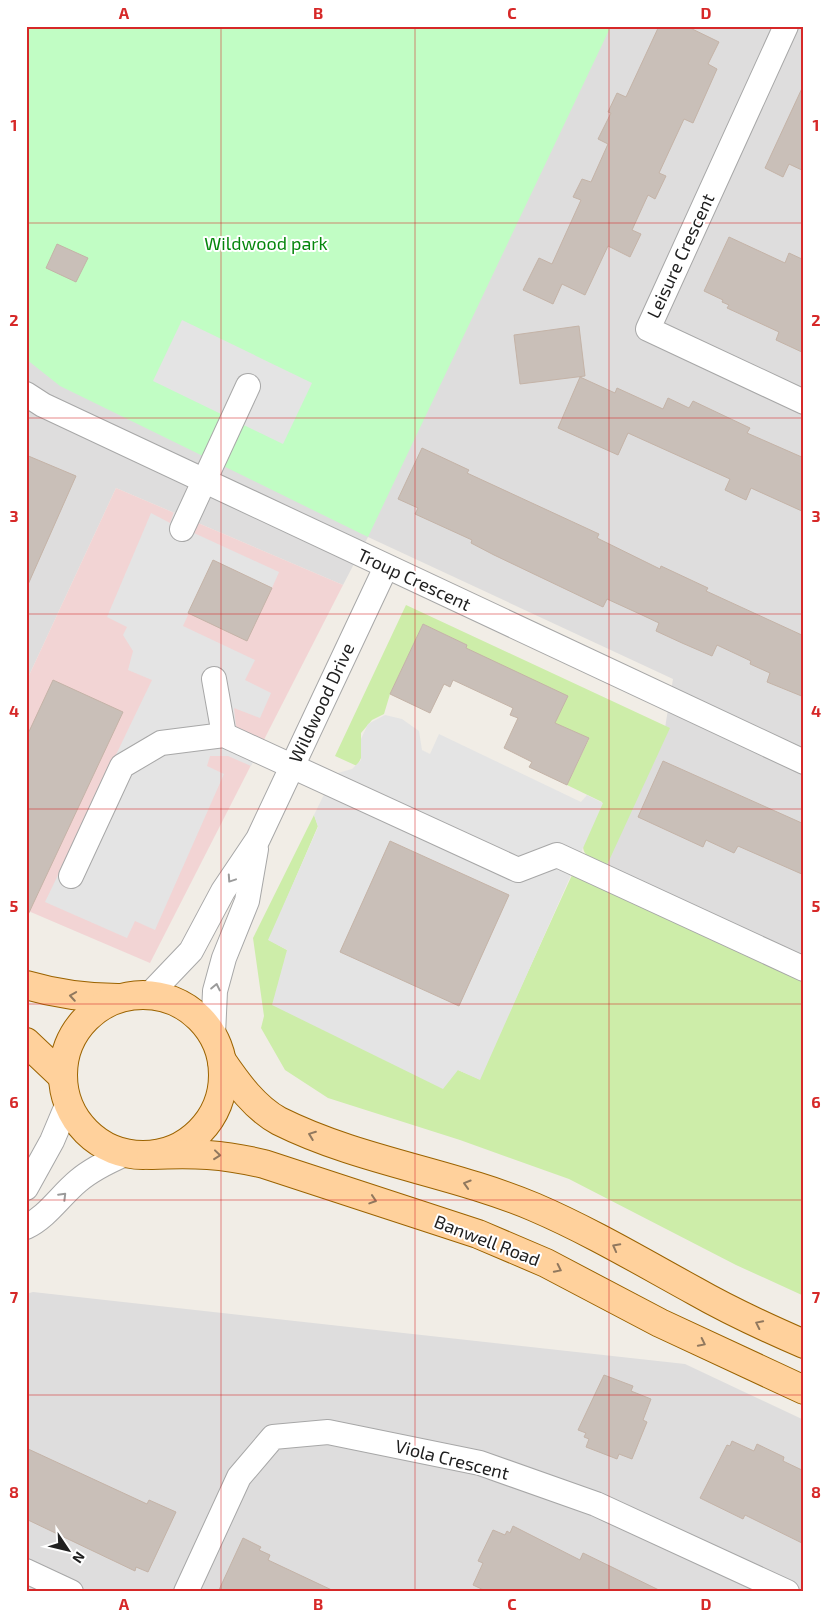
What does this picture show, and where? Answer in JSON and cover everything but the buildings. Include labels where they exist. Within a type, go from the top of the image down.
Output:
[{"type":"main road","points":[[26,985],[53,993],[84,998],[122,998],[149,995],[174,1001],[197,1015],[213,1036],[222,1061],[241,1087],[258,1105],[277,1120],[331,1142],[481,1188],[532,1206],[608,1242],[759,1324],[804,1344]]},
{"type":"main road","points":[[65,1090],[67,1051],[79,1028],[98,1009],[122,998]]},
{"type":"main road","points":[[26,1042],[65,1090],[81,1126],[101,1144],[138,1154],[177,1148],[198,1134],[214,1112],[222,1087],[222,1061]]},
{"type":"main road","name":"Banwell Road","points":[[138,1154],[197,1153],[232,1156],[264,1164],[478,1234],[546,1263],[660,1323],[804,1390]]},
{"type":"street","points":[[788,26],[804,33]]},
{"type":"street","name":"Leisure Crescent","points":[[788,26],[648,329],[804,402]]},
{"type":"street","points":[[182,528],[248,386]]},
{"type":"street","name":"Troup Crescent","points":[[26,394],[43,405],[804,762]]},
{"type":"street","name":"Wildwood Drive","points":[[149,995],[190,951],[223,891],[258,839],[386,566]]},
{"type":"street","points":[[214,680],[224,735]]},
{"type":"street","points":[[71,876],[122,766],[160,743],[224,735],[518,870],[557,855],[804,969]]},
{"type":"street","name":"Wildwood Drive","points":[[213,1036],[214,991],[224,958],[247,901],[258,839]]},
{"type":"street","points":[[26,1188],[52,1141],[65,1090]]},
{"type":"street","points":[[26,1227],[37,1222],[78,1180],[98,1167],[138,1154]]},
{"type":"street","name":"Viola Crescent","points":[[186,1592],[239,1477],[273,1437],[328,1432],[480,1463],[596,1504],[787,1592]]},
{"type":"street","points":[[26,1571],[71,1592]]},
{"type":"shaded area","points":[[26,26],[804,26],[804,958],[601,863],[664,734],[673,679],[368,537],[343,585],[116,488],[26,682]]},
{"type":"shaded area","points":[[182,320],[312,383],[283,444],[153,381]]},
{"type":"shaded area","points":[[116,488],[343,585],[150,963],[26,910],[26,682]]},
{"type":"shaded area","points":[[174,512],[196,522],[194,533],[279,572],[272,588],[213,560],[183,626],[255,660],[245,680],[271,693],[260,718],[234,708],[236,727],[245,737],[263,743],[251,766],[228,756],[210,756],[207,766],[224,774],[155,930],[135,921],[127,938],[45,902],[152,680],[128,670],[133,651],[123,635],[127,627],[107,617],[151,513],[170,523]]},
{"type":"shaded area","points":[[385,715],[402,719],[419,731],[422,750],[430,754],[439,734],[581,802],[587,795],[603,803],[480,1080],[458,1070],[443,1089],[272,1005],[287,950],[268,940],[318,827],[314,815],[334,774],[352,769],[361,760],[361,739],[368,724]],"holes":[[[390,841],[509,895],[459,1006],[340,952]]]},
{"type":"shaded area","points":[[33,1292],[685,1364],[804,1420],[804,1592],[26,1592],[26,1294]]},
{"type":"green space","name":"Wildwood park","points":[[26,26],[611,26],[368,537],[60,386],[26,359]]},
{"type":"green space","points":[[406,605],[670,728],[607,865],[590,858],[583,849],[583,844],[602,802],[567,785],[589,739],[555,723],[466,648],[467,645],[423,624],[390,694],[384,714],[372,720],[361,733],[361,758],[357,766],[335,756]]},
{"type":"green space","points":[[314,815],[318,826],[269,940],[287,950],[458,1070],[479,1079],[572,875],[804,982],[804,1296],[736,1265],[569,1179],[460,1140],[328,1098],[285,1070],[261,1028],[264,1016],[253,938]]}]
